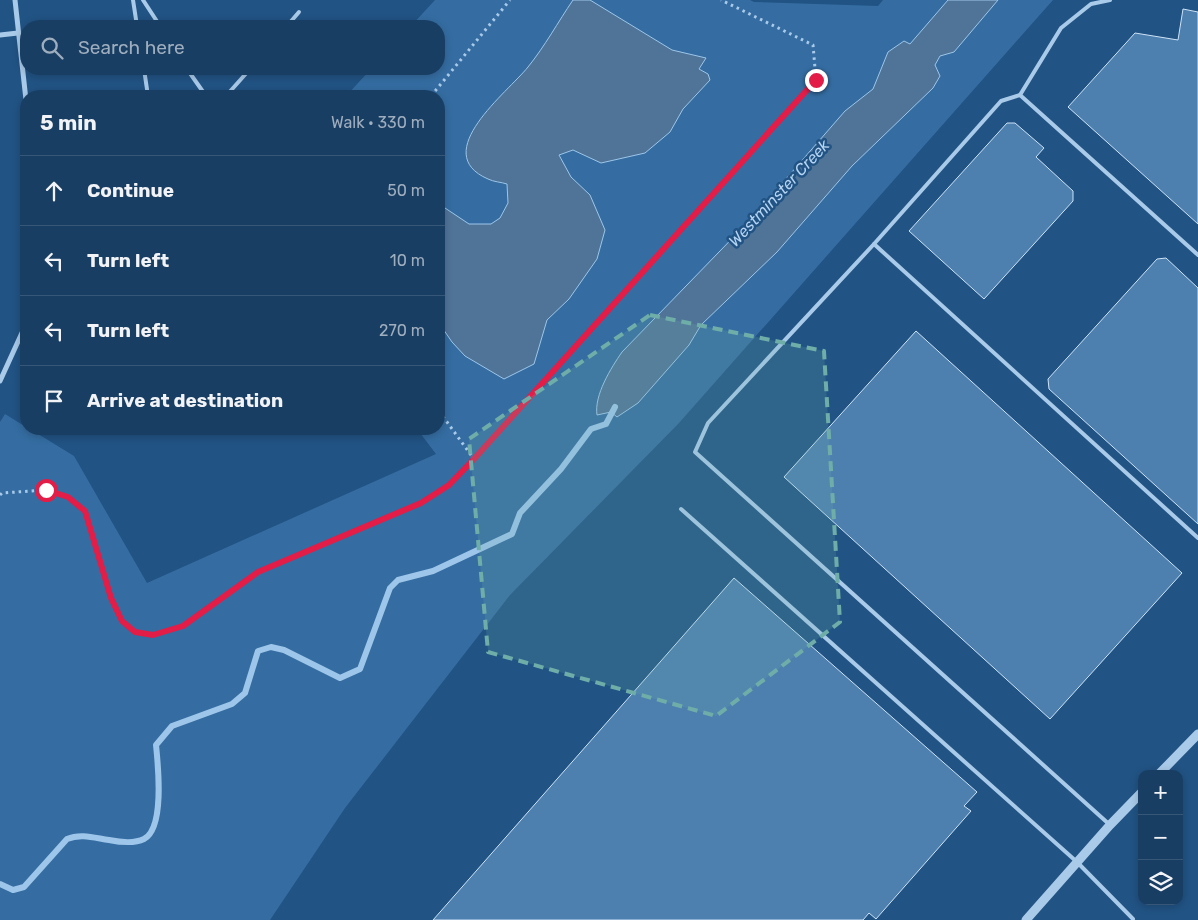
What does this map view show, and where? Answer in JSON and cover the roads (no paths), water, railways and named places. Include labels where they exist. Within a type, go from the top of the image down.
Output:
[{"type":"street","points":[[15,0],[20,50]]},
{"type":"street","points":[[0,35],[18,33]]},
{"type":"street","points":[[23,75],[25,90]]},
{"type":"street","points":[[0,381],[20,337]]},
{"type":"street","points":[[1163,770],[1198,734]]},
{"type":"street","points":[[1026,920],[1110,824],[1138,796]]},
{"type":"lane","points":[[133,0],[136,20]]},
{"type":"lane","points":[[143,0],[156,20]]},
{"type":"lane","points":[[1110,0],[1091,4],[1061,28],[1020,95],[1001,101],[874,244],[708,423],[695,452],[1110,824]]},
{"type":"lane","points":[[292,20],[299,12]]},
{"type":"lane","points":[[145,75],[147,90]]},
{"type":"lane","points":[[191,75],[202,90]]},
{"type":"lane","points":[[231,90],[245,75]]},
{"type":"lane","points":[[1020,95],[1198,255]]},
{"type":"lane","points":[[874,244],[1198,538]]},
{"type":"lane","points":[[681,509],[1077,862],[1134,919]]},
{"type":"water","points":[[573,0],[590,0],[672,50],[706,58],[699,69],[708,74],[710,80],[683,109],[670,132],[645,153],[601,163],[573,150],[559,155],[571,177],[590,195],[605,230],[597,259],[569,299],[547,320],[534,364],[504,379],[465,356],[445,332],[445,208],[469,224],[491,224],[500,218],[508,203],[507,184],[488,179],[472,168],[466,154],[469,139],[478,123],[528,67]]},
{"type":"water","name":"Westminster Creek","points":[[948,0],[998,0],[954,52],[940,56],[935,65],[940,76],[933,88],[852,166],[777,252],[701,325],[689,345],[638,403],[617,417],[611,412],[597,415],[598,399],[601,390],[608,374],[622,352],[751,219],[845,111],[873,89],[888,52],[904,41],[910,44]]},
{"type":"waterway","points":[[0,884],[13,890],[24,887],[67,839],[72,837],[88,836],[127,842],[136,842],[144,839],[151,833],[158,810],[159,781],[156,745],[172,726],[232,704],[245,693],[258,651],[271,647],[284,650],[340,678],[360,669],[390,588],[398,580],[433,571],[512,534],[520,513],[561,469],[591,429],[606,424],[615,407]]}]
